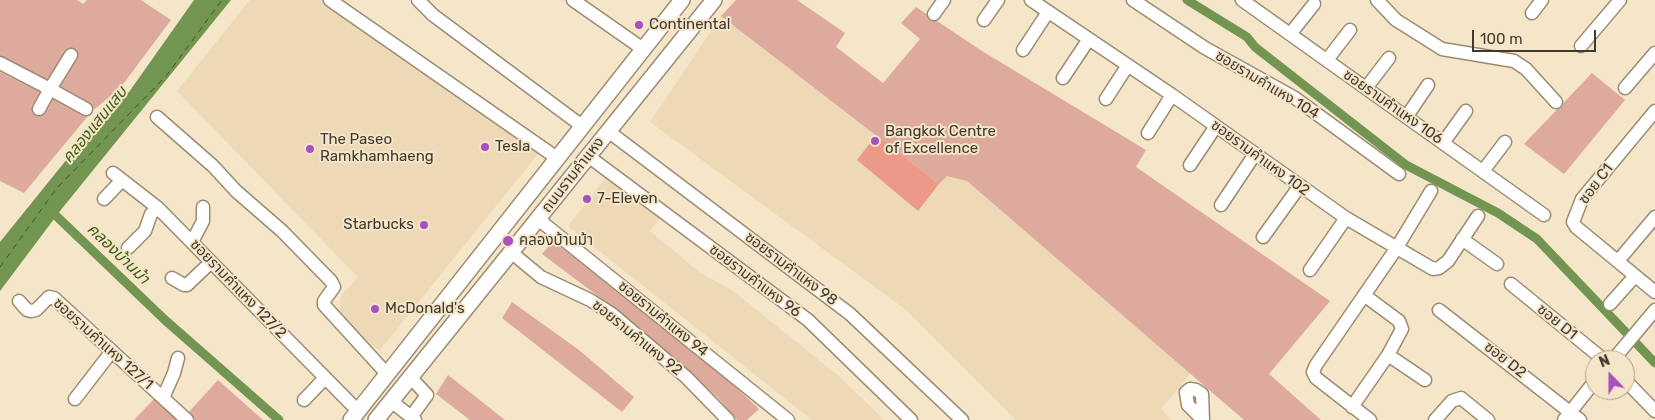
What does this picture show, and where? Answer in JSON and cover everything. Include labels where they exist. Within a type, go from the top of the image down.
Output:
[{"type":"main road","name":"ถนนรามคำแหง","points":[[355,415],[682,0]]},
{"type":"main road","name":"ถนนรามคำแหง","points":[[376,420],[512,254],[574,173],[714,0]]},
{"type":"main road","points":[[557,158],[574,173]]},
{"type":"street","points":[[330,0],[557,158]]},
{"type":"street","points":[[418,0],[434,15],[582,126]]},
{"type":"street","points":[[573,0],[643,49]]},
{"type":"street","points":[[934,14],[944,0]]},
{"type":"street","points":[[984,20],[998,0]]},
{"type":"street","name":"ซอยรามคําแหง 102","points":[[1031,0],[1128,65],[1346,218],[1396,250],[1432,269],[1439,268],[1448,260],[1478,216]]},
{"type":"street","name":"ซอยรามคําแหง 104","points":[[1133,0],[1205,48],[1295,98],[1399,174]]},
{"type":"street","points":[[1377,0],[1396,20],[1442,49],[1514,61],[1526,69],[1556,102]]},
{"type":"street","points":[[1532,12],[1542,0]]},
{"type":"street","points":[[1582,46],[1620,0]]},
{"type":"street","name":"ซอยรามคําแหง 106","points":[[1248,2],[1544,215]]},
{"type":"street","points":[[1290,34],[1314,4]]},
{"type":"street","points":[[1024,50],[1048,12]]},
{"type":"street","points":[[1327,60],[1350,30]]},
{"type":"street","points":[[1063,78],[1089,39]]},
{"type":"street","points":[[1625,88],[1655,53]]},
{"type":"street","points":[[39,109],[71,55]]},
{"type":"street","points":[[1366,88],[1389,58]]},
{"type":"street","points":[[0,63],[86,109]]},
{"type":"street","points":[[1106,99],[1128,65]]},
{"type":"street","points":[[1407,116],[1428,85]]},
{"type":"street","points":[[1148,133],[1172,96]]},
{"type":"street","points":[[1444,142],[1466,111]]},
{"type":"street","name":"ซอย C1","points":[[1655,111],[1582,199],[1573,222],[1576,227],[1655,292]]},
{"type":"street","points":[[157,117],[213,166],[236,190],[282,231],[331,281],[334,286],[324,301],[324,306],[387,374]]},
{"type":"street","points":[[1190,165],[1216,126]]},
{"type":"street","name":"ซอยรามคําแหง 98","points":[[608,131],[850,314],[962,420]]},
{"type":"street","points":[[1483,171],[1504,142]]},
{"type":"street","points":[[1221,205],[1256,154]]},
{"type":"street","name":"ซอยรามคําแหง 96","points":[[588,156],[808,320],[911,420]]},
{"type":"street","name":"ซอยรามคำแหง 127/2","points":[[104,199],[117,177],[158,208],[325,378],[355,415]]},
{"type":"street","points":[[1264,237],[1299,186]]},
{"type":"street","points":[[1370,420],[1316,378],[1313,372],[1396,250],[1430,191]]},
{"type":"street","points":[[192,242],[204,222],[203,207]]},
{"type":"street","points":[[128,248],[145,231],[151,214],[158,208]]},
{"type":"street","points":[[1618,261],[1655,217]]},
{"type":"street","points":[[1310,270],[1346,218]]},
{"type":"street","name":"ซอยรามคําแหง 94","points":[[538,219],[788,420]]},
{"type":"street","points":[[1462,240],[1496,264]]},
{"type":"street","name":"ซอยรามคําแหง 92","points":[[512,254],[541,277],[590,300],[612,314],[686,377],[728,420]]},
{"type":"street","points":[[172,278],[184,285],[187,284],[211,262]]},
{"type":"street","points":[[1610,304],[1635,276]]},
{"type":"street","name":"ซอย D1","points":[[1511,284],[1592,350]]},
{"type":"street","points":[[1352,407],[1388,355],[1402,328],[1402,325],[1364,295]]},
{"type":"street","name":"ซอยรามคำแหง 127/1","points":[[18,301],[27,310],[31,311],[36,310],[49,297],[54,298],[187,420]]},
{"type":"street","name":"ซอย D2","points":[[1439,310],[1572,417]]},
{"type":"street","points":[[1622,350],[1655,310]]},
{"type":"street","points":[[75,399],[112,351]]},
{"type":"street","points":[[1388,355],[1425,380]]},
{"type":"street","points":[[163,398],[174,374],[178,358]]},
{"type":"street","points":[[304,400],[325,378]]},
{"type":"street","points":[[392,401],[413,418],[426,395],[411,378]]},
{"type":"street","points":[[1635,390],[1655,411]]},
{"type":"street","points":[[1572,417],[1585,397]]},
{"type":"street","points":[[1436,419],[1452,401],[1461,398],[1488,420]]},
{"type":"shaded area","points":[[0,0],[77,0],[83,4],[87,0],[141,0],[171,20],[121,87],[95,109],[0,57]]},
{"type":"shaded area","points":[[250,0],[323,0],[538,154],[379,351],[339,316],[341,296],[358,277],[177,91]]},
{"type":"shaded area","points":[[736,0],[797,0],[845,33],[836,47],[883,83],[920,39],[901,23],[916,7],[982,51],[1146,150],[1136,167],[1330,301],[1269,374],[1321,420],[1244,420],[967,181],[947,176],[939,184],[721,16]]},
{"type":"shaded area","points":[[721,16],[876,135],[857,160],[918,210],[947,176],[967,181],[1191,373],[1161,409],[1172,420],[1016,420],[905,309],[650,122]]},
{"type":"shaded area","points":[[0,72],[88,116],[24,193],[0,181]]},
{"type":"shaded area","points":[[1592,73],[1625,100],[1564,174],[1524,144]]},
{"type":"shaded area","points":[[876,135],[939,184],[918,211],[857,160]]},
{"type":"shaded area","points":[[613,168],[666,209],[650,231],[699,272],[733,291],[840,377],[884,420],[812,420],[568,226]]},
{"type":"shaded area","points":[[553,241],[728,380],[759,409],[747,420],[737,420],[717,397],[635,324],[542,254]]},
{"type":"shaded area","points":[[512,302],[579,350],[634,397],[622,412],[502,318]]},
{"type":"shaded area","points":[[448,375],[505,420],[470,420],[436,394]]},
{"type":"shaded area","points":[[218,380],[263,420],[195,420],[188,413]]},
{"type":"shaded area","points":[[154,399],[177,420],[134,420]]},
{"type":"water","name":"คลองแสนแสบ","points":[[194,0],[231,0],[60,211],[0,291],[0,242],[101,117],[129,92]]},
{"type":"waterway","points":[[1187,0],[1247,37],[1255,47],[1406,165],[1498,213],[1537,239],[1655,363]]},
{"type":"waterway","name":"คลองบ้านม้า","points":[[49,209],[165,320],[279,420]]},
{"type":"ferry route","points":[[0,267],[56,189],[167,75],[222,0]]},
{"type":"place","name":"Continental","points":[[639,25]]},
{"type":"place","name":"Bangkok Centre of Excellence","points":[[875,141]]},
{"type":"place","name":"Tesla","points":[[485,147]]},
{"type":"place","name":"The Paseo Ramkhamhaeng","points":[[310,149]]},
{"type":"place","name":"7-Eleven","points":[[587,199]]},
{"type":"place","name":"Starbucks","points":[[424,225]]},
{"type":"place","name":"คลองบ้านม้า","points":[[508,241]]},
{"type":"place","name":"McDonald's","points":[[375,309]]}]
